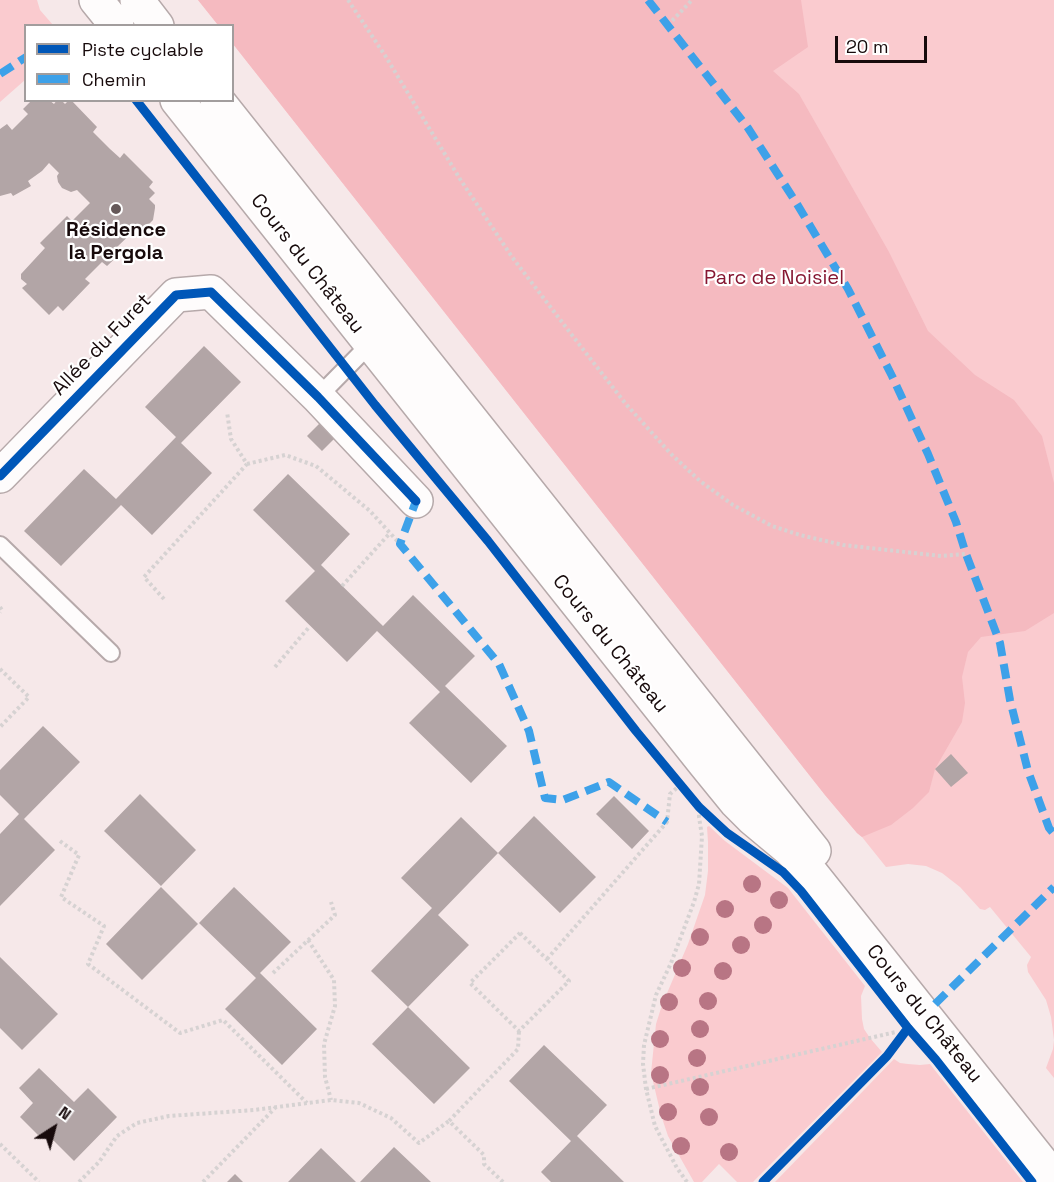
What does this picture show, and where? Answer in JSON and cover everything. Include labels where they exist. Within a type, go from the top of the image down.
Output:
[{"type":"main road","points":[[96,0],[115,24]]},
{"type":"main road","points":[[137,0],[155,24]]},
{"type":"main road","name":"Cours du Château","points":[[179,102],[705,764],[736,802],[804,864],[1054,1178]]},
{"type":"main road","name":"Cours du Château","points":[[219,102],[1054,1154]]},
{"type":"main road","name":"Allée du Furet","points":[[0,476],[176,295],[211,292],[318,397],[416,501]]},
{"type":"lane","points":[[318,397],[370,344]]},
{"type":"lane","points":[[0,545],[111,653]]},
{"type":"path","points":[[348,0],[386,57],[460,179],[512,257],[625,403],[700,482],[733,505],[772,526],[800,535],[843,544],[941,556],[966,554]]},
{"type":"path","points":[[668,25],[692,0]]},
{"type":"path","points":[[227,412],[231,439],[247,464]]},
{"type":"path","points":[[164,599],[144,577],[247,464],[285,455],[316,466],[370,511],[400,544]]},
{"type":"path","points":[[342,586],[390,533]]},
{"type":"path","points":[[0,607],[2,610],[0,612]]},
{"type":"path","points":[[275,667],[310,626]]},
{"type":"path","points":[[0,669],[29,697],[0,727]]},
{"type":"path","points":[[547,959],[667,822],[670,794],[705,764]]},
{"type":"path","points":[[687,1182],[655,1126],[646,1089],[643,1064],[644,1045],[656,995],[671,963],[699,884],[702,836],[700,807]]},
{"type":"path","points":[[60,841],[79,855],[61,897],[104,926],[88,964],[180,1034],[223,1020],[307,1103]]},
{"type":"path","points":[[273,973],[335,915],[331,902]]},
{"type":"path","points":[[79,1182],[99,1162],[117,1136],[137,1123],[169,1116],[254,1110],[332,1100],[359,1103],[391,1118],[419,1143],[449,1121],[518,1049],[519,1031],[569,981],[520,933],[470,983],[519,1031]]},
{"type":"path","points":[[308,940],[334,980],[335,1006],[324,1044],[325,1077],[332,1100]]},
{"type":"path","points":[[646,1089],[903,1032]]},
{"type":"path","points":[[203,1182],[276,1107]]},
{"type":"path","points":[[449,1121],[484,1155],[484,1164],[503,1182]]},
{"type":"path","points":[[0,1144],[39,1182]]},
{"type":"green space","points":[[0,0],[37,0],[40,10],[52,24],[24,24],[24,81],[0,102]]},
{"type":"green space","name":"Parc de Noisiel","points":[[198,0],[1054,0],[1054,1040],[1046,1000],[1028,972],[1027,965],[1031,957],[990,907],[985,910],[980,909],[960,887],[942,873],[926,866],[908,864],[886,867],[825,795],[234,45],[234,24],[217,24]]},
{"type":"green space","name":"Parc de Noisiel","points":[[198,0],[801,0],[808,47],[773,71],[799,94],[889,252],[928,331],[975,375],[1014,400],[1042,436],[1054,483],[1054,613],[1025,631],[981,637],[968,652],[962,677],[965,703],[962,722],[935,769],[929,792],[913,808],[891,825],[862,837],[857,833],[234,45],[234,24],[217,24]]},
{"type":"green space","points":[[709,826],[725,841],[788,888],[865,986],[861,996],[864,1029],[882,1052],[753,1182],[737,1182],[719,1164],[702,1182],[694,1182],[668,1136],[651,1073],[656,1024],[705,895],[708,871],[707,827]]},
{"type":"green space","points":[[1054,1040],[1054,1078],[1046,1068]]},
{"type":"green space","points":[[894,1059],[900,1063],[930,1064],[1023,1182],[775,1182]]},
{"type":"building","name":"Résidence la Pergola","points":[[30,102],[54,104],[63,102],[65,104],[73,102],[97,127],[93,132],[110,149],[120,158],[124,153],[153,182],[149,187],[155,193],[149,199],[155,205],[153,220],[144,229],[140,225],[117,247],[122,252],[107,266],[102,262],[85,279],[90,283],[63,311],[58,306],[49,315],[22,288],[27,284],[21,279],[21,274],[45,248],[40,243],[67,216],[72,221],[90,203],[77,190],[71,192],[62,188],[58,182],[59,173],[49,163],[28,181],[31,186],[13,196],[11,193],[0,196],[0,129],[7,124],[12,130],[28,114],[23,109]]},
{"type":"building","points":[[204,346],[241,382],[181,443],[212,473],[152,535],[121,505],[61,566],[24,531],[84,469],[116,499],[176,437],[145,407]]},
{"type":"building","points":[[324,419],[339,434],[322,451],[307,436]]},
{"type":"building","points":[[288,474],[350,534],[321,565],[383,626],[413,595],[475,656],[445,686],[507,746],[471,783],[409,723],[440,692],[377,631],[347,662],[285,601],[315,571],[253,510]]},
{"type":"building","points":[[43,726],[80,762],[24,819],[55,850],[0,906],[0,834],[19,814],[0,795],[0,770]]},
{"type":"building","points":[[951,754],[968,773],[951,787],[935,769]]},
{"type":"building","points":[[140,794],[196,850],[161,886],[104,831]]},
{"type":"building","points":[[614,796],[649,831],[632,849],[596,814]]},
{"type":"building","points":[[534,816],[596,877],[560,913],[498,853]]},
{"type":"building","points":[[461,817],[498,853],[438,915],[469,945],[408,1007],[371,971],[432,908],[401,878]]},
{"type":"building","points":[[161,887],[198,924],[142,980],[106,944]]},
{"type":"building","points":[[234,887],[291,942],[260,973],[317,1029],[282,1065],[225,1009],[256,978],[199,923]]},
{"type":"building","points":[[0,957],[58,1014],[22,1050],[0,1028]]},
{"type":"building","points":[[408,1007],[470,1068],[434,1104],[372,1044]]},
{"type":"building","points":[[544,1045],[607,1105],[577,1136],[624,1182],[551,1182],[541,1172],[571,1141],[509,1081]]},
{"type":"building","points":[[39,1068],[74,1102],[88,1088],[117,1117],[74,1161],[45,1132],[40,1137],[20,1117],[33,1103],[19,1088]]},
{"type":"building","points":[[394,1147],[431,1182],[360,1182]]},
{"type":"building","points":[[321,1148],[356,1182],[288,1182]]},
{"type":"building","points":[[235,1174],[243,1182],[227,1182]]},
{"type":"marked path","points":[[648,0],[748,128],[848,289],[892,376],[956,522],[1000,643],[1010,700],[1028,771],[1049,828],[1054,834]]},
{"type":"marked path","points":[[0,74],[24,58]]},
{"type":"marked path","points":[[412,498],[416,501],[400,544],[499,664],[529,731],[545,798],[563,800],[609,782],[667,822]]},
{"type":"marked path","points":[[935,1004],[1054,887]]},
{"type":"cycle path","points":[[138,102],[375,405],[488,541],[636,731],[699,807],[727,833],[783,872],[801,891],[1032,1182]]},
{"type":"cycle path","points":[[0,476],[176,295],[211,292],[318,397],[416,501]]},
{"type":"cycle path","points":[[763,1182],[887,1056],[908,1028]]},
{"type":"place","name":"Résidence la Pergola","points":[[116,209]]}]
